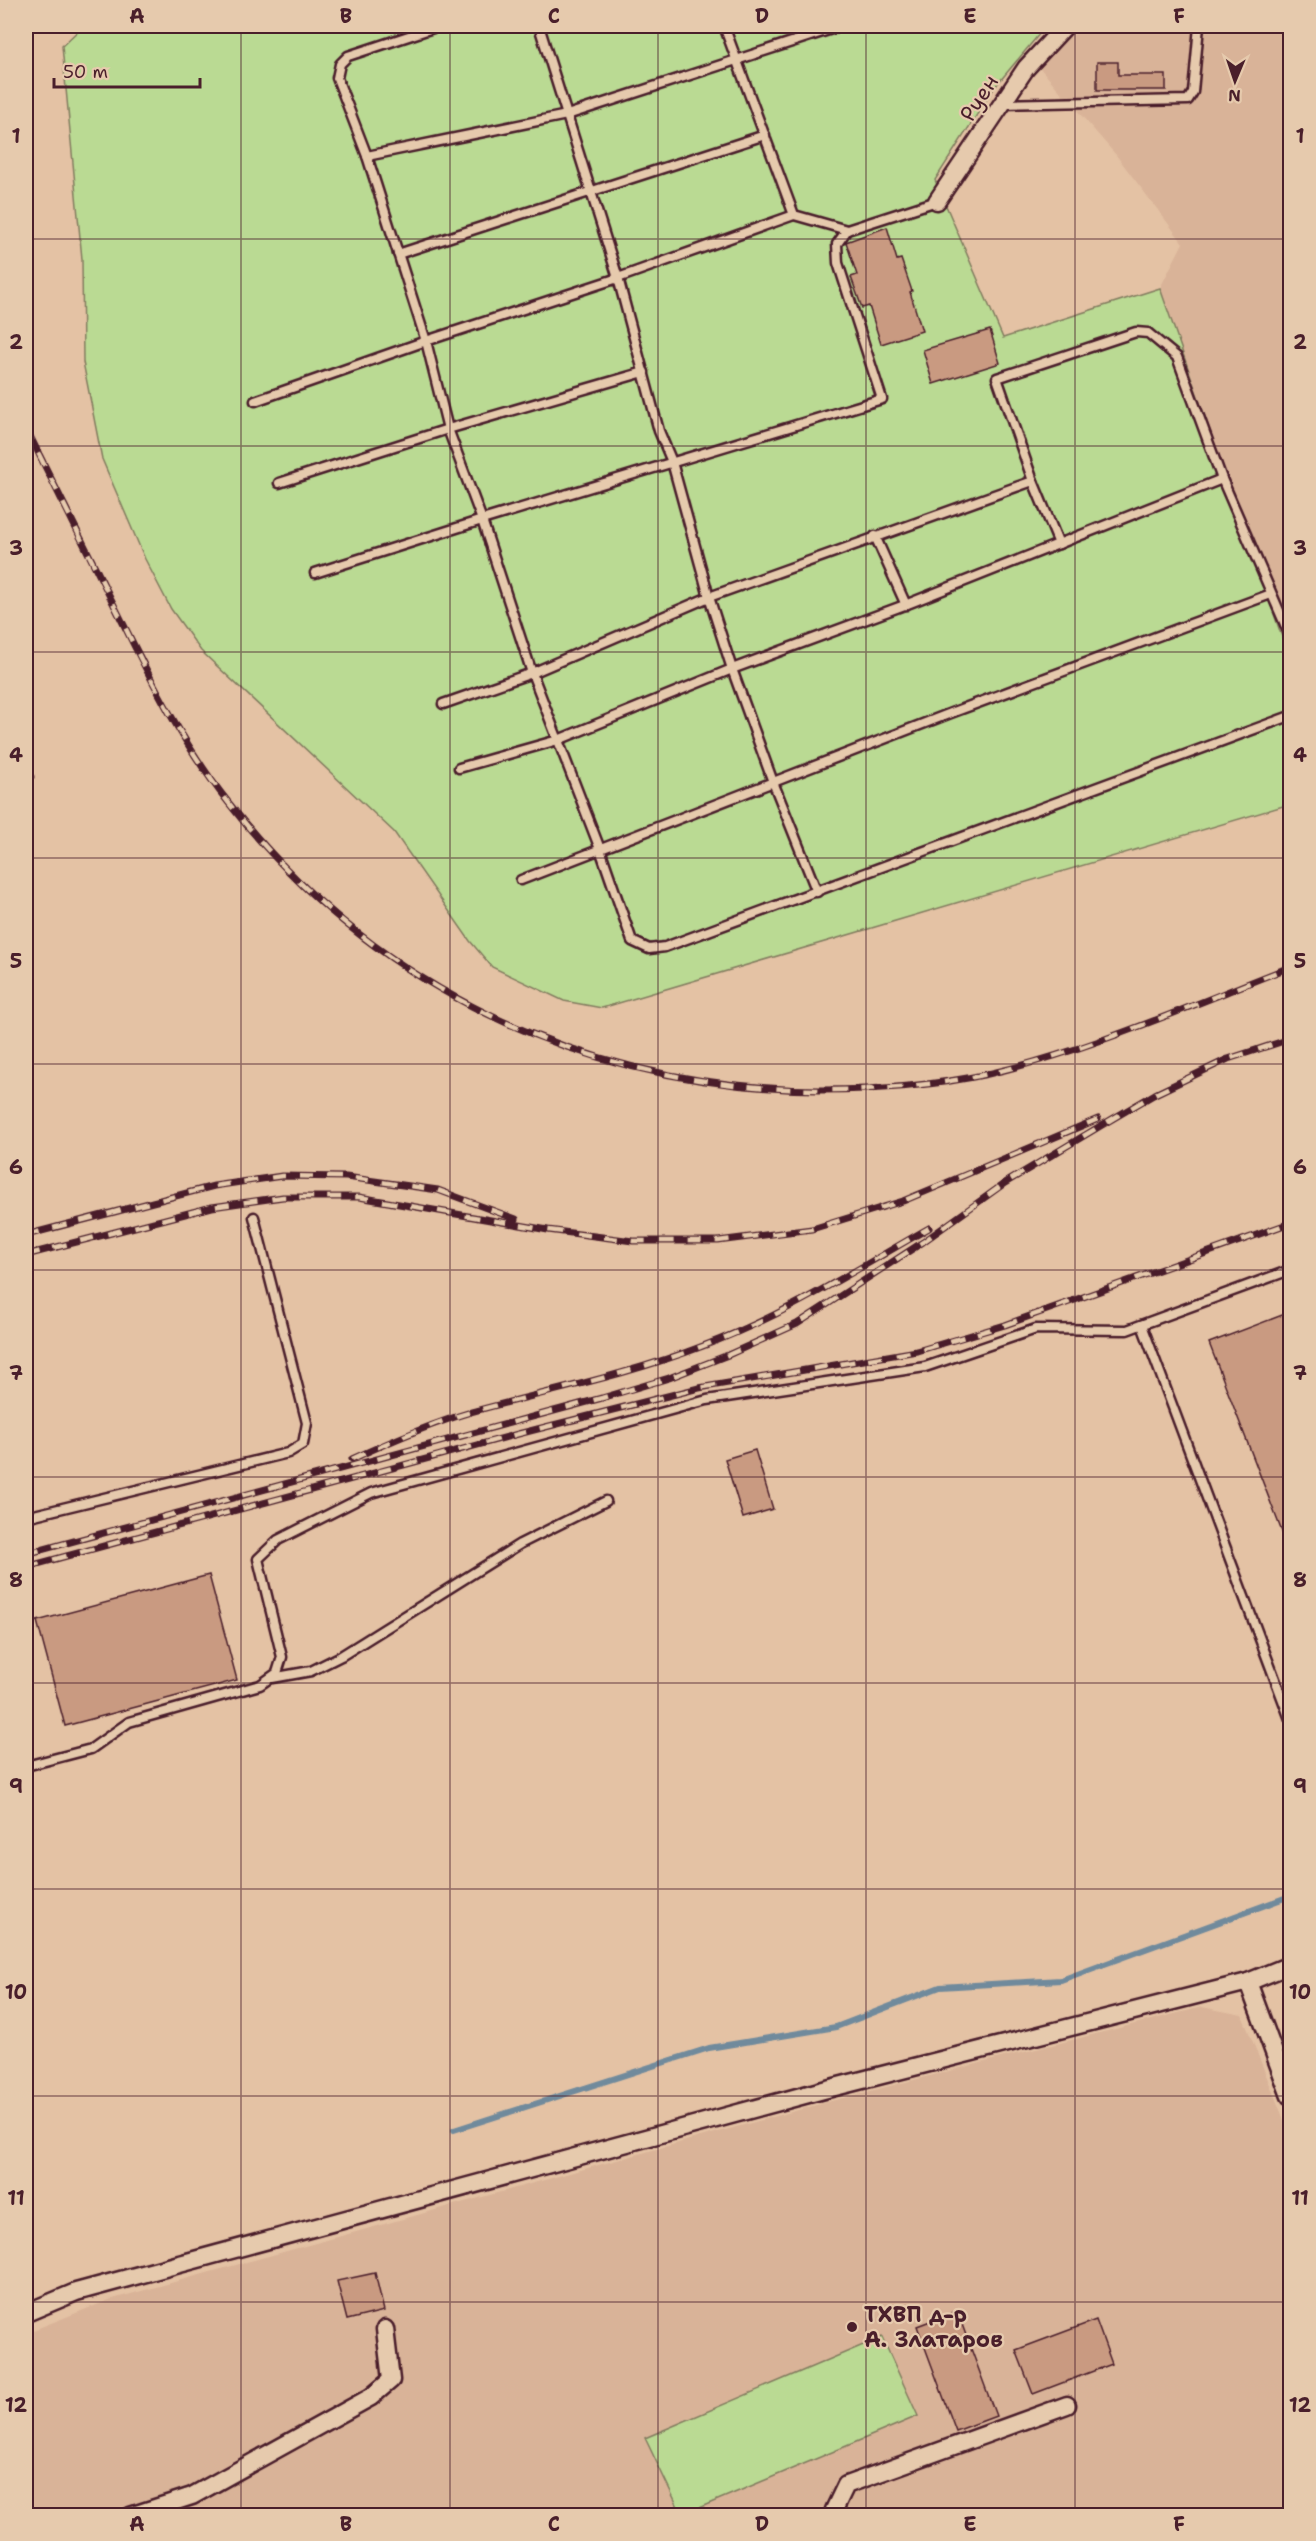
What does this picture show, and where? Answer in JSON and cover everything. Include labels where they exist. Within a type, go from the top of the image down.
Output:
[{"type":"street","name":"Руен","points":[[938,201],[1026,68],[1065,26]]},
{"type":"street","points":[[26,2313],[76,2292],[804,2095],[1248,1982],[1290,1965]]},
{"type":"street","points":[[1248,1982],[1290,2096]]},
{"type":"street","points":[[130,2516],[192,2496],[371,2397],[391,2380],[385,2329]]},
{"type":"street","points":[[834,2516],[834,2510],[846,2485],[1067,2405]]},
{"type":"lane","points":[[439,26],[348,56],[340,64],[337,78],[367,156],[426,341],[448,429],[482,520],[532,673],[600,849],[632,941],[649,949],[665,947],[1290,716]]},
{"type":"lane","points":[[539,26],[618,278],[659,430],[672,462],[709,597],[732,669],[773,782],[817,892]]},
{"type":"lane","points":[[724,26],[794,215]]},
{"type":"lane","points":[[367,156],[567,115],[841,26]]},
{"type":"lane","points":[[1002,104],[1188,100],[1193,92],[1199,26]]},
{"type":"lane","points":[[398,254],[765,135]]},
{"type":"lane","points":[[255,401],[426,341],[618,278],[794,215],[847,230],[938,201]]},
{"type":"lane","points":[[315,573],[882,399],[838,263],[837,244],[847,230]]},
{"type":"lane","points":[[1059,544],[1033,481],[997,378],[1136,332],[1148,333],[1177,357],[1222,479],[1290,636]]},
{"type":"lane","points":[[279,483],[448,429],[644,372]]},
{"type":"lane","points":[[459,768],[558,740],[732,669],[906,605],[1222,479]]},
{"type":"lane","points":[[443,704],[532,673],[709,597],[1033,481]]},
{"type":"lane","points":[[875,536],[906,605]]},
{"type":"lane","points":[[521,880],[951,713],[1271,594]]},
{"type":"lane","points":[[26,1517],[288,1453],[303,1444],[307,1423],[254,1217]]},
{"type":"lane","points":[[26,1766],[91,1749],[129,1722],[260,1685],[277,1673],[282,1657],[258,1559],[278,1540],[371,1492],[707,1400],[925,1367],[1036,1329],[1127,1330],[1290,1270]]},
{"type":"lane","points":[[1142,1325],[1290,1719]]},
{"type":"lane","points":[[268,1679],[311,1671],[341,1656],[520,1544],[606,1501]]},
{"type":"shaded area","points":[[1079,26],[1290,26],[1290,660],[1160,288],[1183,243],[1116,155],[1039,67]]},
{"type":"shaded area","name":"ТХВП д-р А. Златаров","points":[[1202,2007],[1242,2015],[1290,2135],[1290,2515],[26,2516],[26,2333],[109,2300],[831,2101]]},
{"type":"green space","points":[[83,26],[1046,26],[994,88],[935,180],[1003,338],[1160,288],[1290,660],[1290,804],[602,1008],[564,1001],[492,967],[470,941],[394,832],[201,651],[171,609],[145,559],[102,459],[83,362],[82,259],[62,46]]},
{"type":"green space","points":[[882,2337],[918,2416],[682,2515],[645,2438]]},
{"type":"building","points":[[1097,62],[1118,62],[1118,75],[1166,75],[1166,90],[1097,90]]},
{"type":"building","points":[[887,227],[897,260],[901,259],[912,291],[910,292],[922,331],[881,344],[869,306],[862,308],[851,277],[857,275],[846,242]]},
{"type":"building","points":[[990,330],[1000,363],[933,384],[923,350]]},
{"type":"building","points":[[1290,1312],[1290,1550],[1289,1550],[1209,1343]]},
{"type":"building","points":[[755,1450],[773,1509],[743,1518],[725,1459]]},
{"type":"building","points":[[209,1575],[237,1680],[65,1726],[37,1621]]},
{"type":"building","points":[[375,2273],[384,2311],[347,2320],[337,2281]]},
{"type":"building","points":[[957,2311],[996,2416],[956,2431],[917,2326]]},
{"type":"building","points":[[1096,2320],[1112,2364],[1033,2394],[1016,2350]]},
{"type":"waterway","points":[[454,2130],[709,2048],[836,2027],[940,1987],[1061,1980],[1290,1896]]},
{"type":"railway","points":[[26,428],[156,688],[196,758],[228,802],[285,868],[349,926],[417,975],[490,1015],[568,1047],[649,1070],[733,1085],[820,1090],[883,1088],[967,1078],[1027,1064],[1141,1026],[1290,967]]},
{"type":"railway","points":[[26,1554],[602,1398],[669,1378],[728,1355],[797,1324],[923,1242],[1005,1183],[1155,1094],[1228,1059],[1290,1039]]},
{"type":"railway","points":[[26,1255],[212,1207],[283,1197],[359,1197],[548,1230],[633,1241],[718,1241],[812,1229],[903,1201],[1098,1119]]},
{"type":"railway","points":[[26,1235],[214,1186],[282,1176],[346,1177],[438,1190],[516,1219]]},
{"type":"railway","points":[[26,1567],[518,1434],[699,1388],[917,1351],[1005,1325],[1290,1223]]},
{"type":"railway","points":[[352,1459],[411,1433],[456,1417],[646,1366],[703,1346],[790,1307],[929,1228]]},
{"type":"place","name":"ТХВП д-р А. Златаров","points":[[852,2327]]}]
